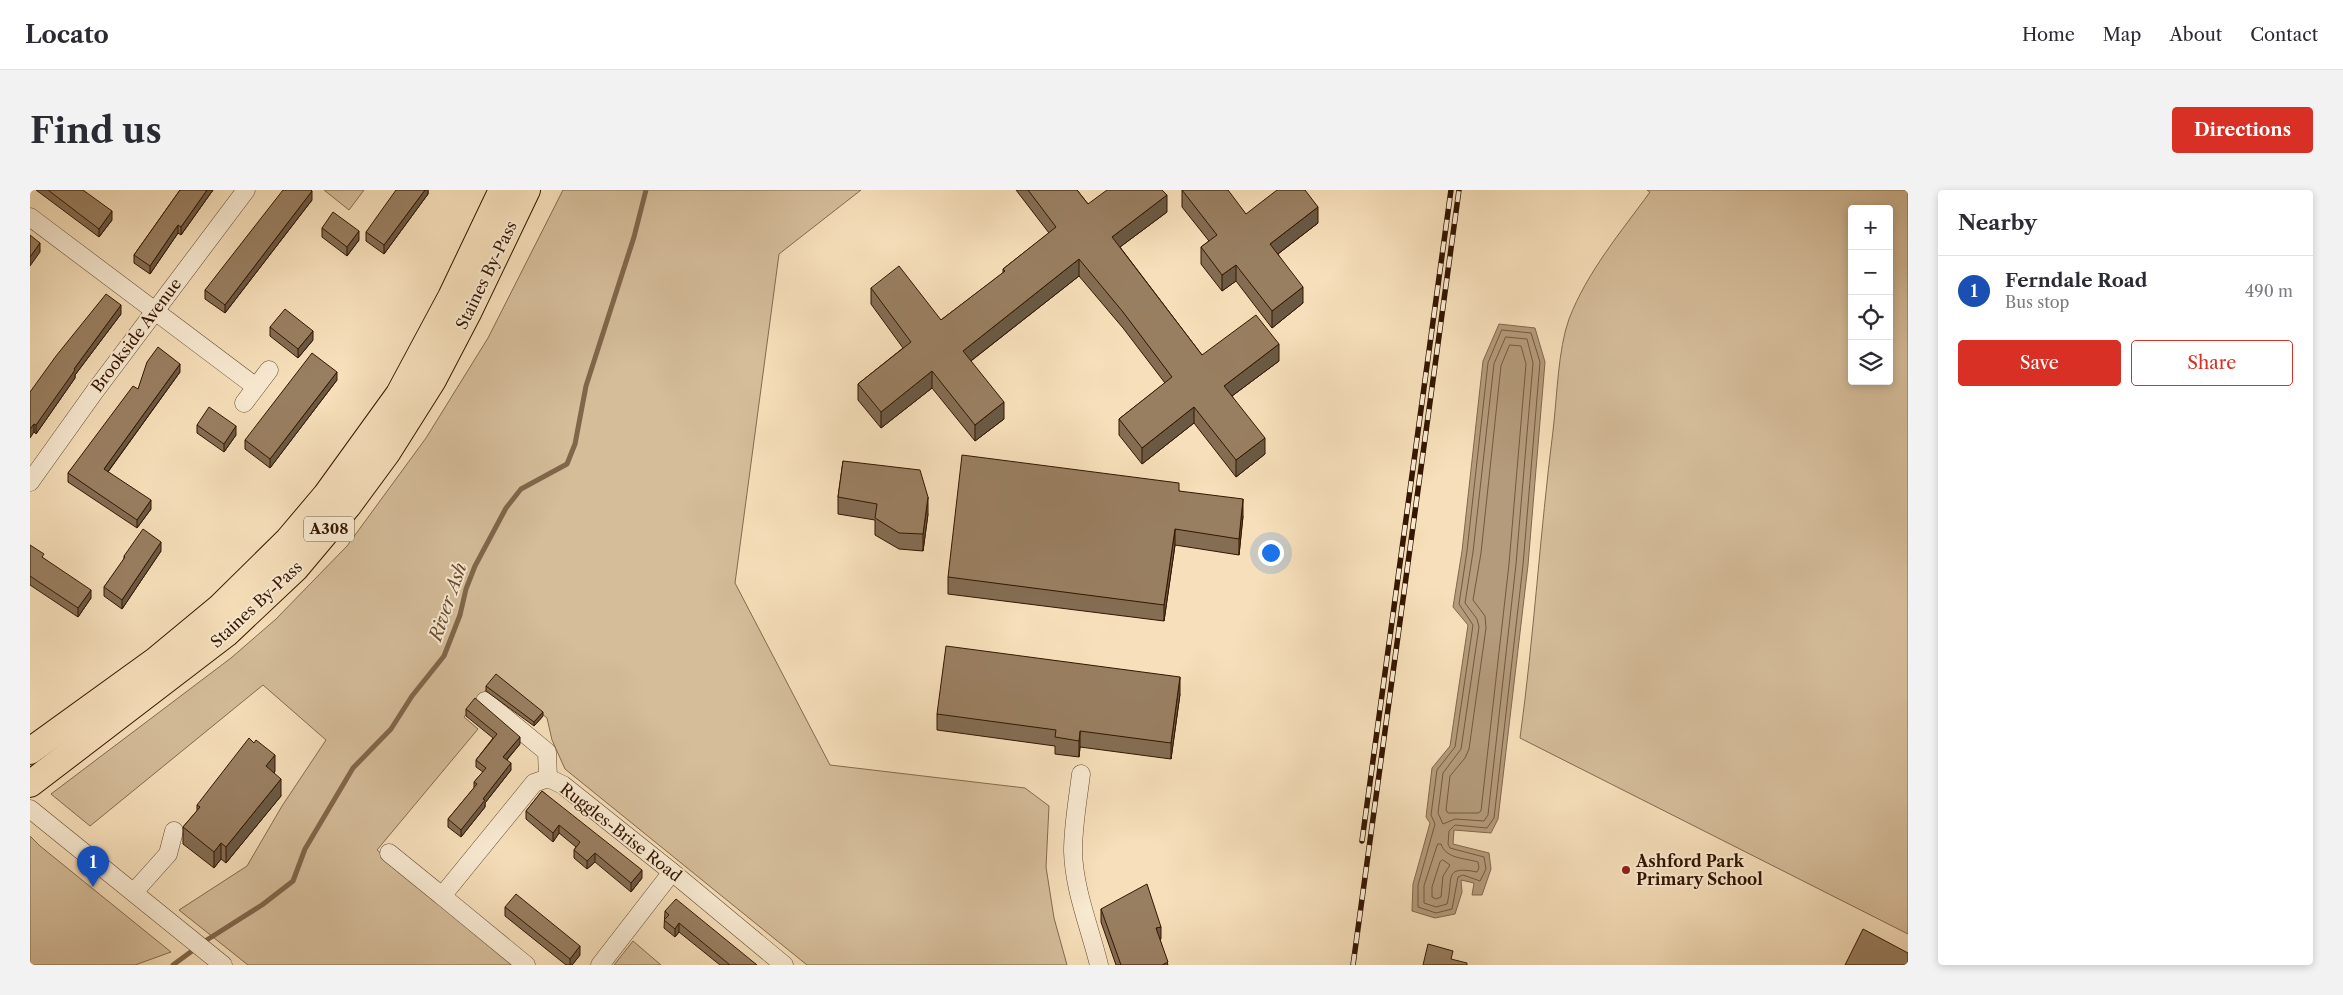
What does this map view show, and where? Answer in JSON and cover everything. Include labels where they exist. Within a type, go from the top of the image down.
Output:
[{"type":"highway","name":"Staines By-Pass","points":[[30,751],[156,660],[220,607],[288,540],[326,495],[399,394],[451,297],[502,190]]},
{"type":"highway","name":"Staines By-Pass","points":[[30,783],[226,634],[296,568],[348,506],[388,453],[433,380],[528,190]]},
{"type":"street","name":"Brookside Avenue","points":[[30,482],[155,310],[246,190]]},
{"type":"street","points":[[30,217],[256,387]]},
{"type":"street","points":[[244,403],[269,370]]},
{"type":"street","points":[[485,700],[547,752],[548,778]]},
{"type":"street","points":[[1081,774],[1076,814],[1074,860],[1077,886],[1099,965]]},
{"type":"street","name":"Ruggles-Brise Road","points":[[442,896],[534,782],[548,778],[563,785],[784,965]]},
{"type":"street","points":[[30,809],[223,965]]},
{"type":"street","points":[[134,892],[168,854],[174,830]]},
{"type":"street","points":[[389,853],[526,965]]},
{"type":"street","points":[[600,965],[672,872]]},
{"type":"shaded area","points":[[324,190],[364,190],[349,210]]},
{"type":"shaded area","points":[[563,190],[861,190],[779,254],[735,583],[830,765],[1025,788],[1049,806],[1046,867],[1054,918],[1067,965],[807,965],[565,769],[552,740],[547,718],[497,677],[464,717],[478,729],[377,850],[518,965],[248,965],[179,910],[247,866],[282,806],[326,740],[263,685],[90,826],[51,794],[231,658],[276,619],[347,546],[426,438],[488,338]]},
{"type":"shaded area","points":[[1647,190],[1908,190],[1908,934],[1520,738],[1562,345],[1576,302],[1616,237],[1650,192]]},
{"type":"shaded area","points":[[30,836],[171,952],[135,965],[30,965]]},
{"type":"shaded area","points":[[633,941],[661,965],[614,965]]},
{"type":"water","points":[[1499,324],[1535,328],[1545,362],[1528,565],[1498,819],[1491,833],[1454,830],[1453,844],[1489,853],[1491,869],[1482,895],[1472,895],[1474,883],[1461,880],[1462,892],[1455,914],[1435,918],[1412,911],[1413,884],[1430,823],[1426,817],[1432,768],[1450,746],[1468,625],[1453,607],[1462,551],[1483,361]]},
{"type":"building","points":[[48,190],[83,190],[112,211],[99,229]]},
{"type":"building","points":[[180,190],[207,190],[181,227],[178,225],[150,266],[134,255]]},
{"type":"building","points":[[283,190],[312,191],[225,305],[205,290]]},
{"type":"building","points":[[396,190],[425,190],[384,245],[366,232]]},
{"type":"building","points":[[1028,190],[1077,190],[1088,204],[1107,190],[1162,190],[1167,195],[1112,237],[1202,355],[1256,315],[1279,344],[1224,386],[1265,438],[1236,460],[1194,407],[1142,448],[1119,419],[1172,377],[1123,312],[1079,259],[963,351],[1004,402],[975,425],[932,371],[881,412],[858,384],[911,342],[871,288],[899,266],[941,320],[1005,271],[1003,269],[1056,227]]},
{"type":"building","points":[[1182,190],[1228,190],[1246,214],[1277,190],[1305,190],[1318,207],[1270,244],[1303,287],[1272,311],[1236,265],[1222,275],[1201,247],[1217,235]]},
{"type":"building","points":[[333,212],[359,231],[347,247],[322,228]]},
{"type":"building","points":[[30,235],[40,243],[30,257]]},
{"type":"building","points":[[106,294],[121,305],[36,425],[34,424],[30,429],[30,392],[56,356]]},
{"type":"building","points":[[285,309],[313,331],[298,349],[270,327]]},
{"type":"building","points":[[158,347],[180,364],[104,469],[151,500],[137,520],[68,473],[133,386],[138,389],[147,362]]},
{"type":"building","points":[[312,353],[337,372],[270,459],[245,440]]},
{"type":"building","points":[[209,407],[236,426],[224,444],[197,425]]},
{"type":"building","points":[[962,455],[1179,483],[1179,491],[1243,499],[1239,539],[1175,529],[1164,605],[948,577]]},
{"type":"building","points":[[843,461],[920,470],[928,497],[923,534],[899,533],[875,518],[877,504],[838,497]]},
{"type":"building","points":[[143,529],[161,542],[122,600],[104,587]]},
{"type":"building","points":[[30,545],[44,554],[42,557],[91,590],[78,608],[30,576]]},
{"type":"building","points":[[946,646],[1180,677],[1171,743],[1080,731],[1079,741],[1055,737],[1056,730],[937,714]]},
{"type":"building","points":[[496,674],[543,712],[534,722],[486,686]]},
{"type":"building","points":[[475,698],[520,737],[503,757],[511,763],[461,830],[448,819],[477,784],[474,782],[486,768],[476,760],[497,734],[466,709]]},
{"type":"building","points":[[249,738],[254,743],[256,740],[275,755],[266,766],[281,779],[226,847],[221,843],[214,852],[183,827],[200,807],[197,805]]},
{"type":"building","points":[[542,791],[642,870],[631,883],[595,853],[587,861],[574,850],[580,842],[559,825],[553,833],[526,811]]},
{"type":"building","points":[[1147,884],[1161,927],[1156,928],[1168,962],[1162,965],[1121,965],[1101,909]]},
{"type":"building","points":[[516,894],[580,946],[570,959],[505,907]]},
{"type":"building","points":[[676,899],[757,965],[730,965],[679,923],[675,929],[664,920],[669,915],[665,911]]},
{"type":"building","points":[[1863,929],[1908,953],[1908,965],[1845,965]]},
{"type":"building","points":[[1428,944],[1453,951],[1451,959],[1467,963],[1467,965],[1423,965]]},
{"type":"waterway","name":"River Ash","points":[[202,943],[262,905],[293,881],[305,849],[353,768],[391,729],[412,696],[444,656],[460,615],[466,589],[475,566],[506,508],[521,489],[567,464],[575,444],[586,386],[634,237],[646,190]]},
{"type":"waterway","name":"River Ash","points":[[173,965],[196,948]]},
{"type":"railway","points":[[1362,841],[1451,190]]},
{"type":"railway","points":[[1353,965],[1459,190]]},
{"type":"place","name":"Ashford Park Primary School","points":[[1626,870]]},
{"type":"place","name":"Ferndale Road","points":[[93,887]]}]
